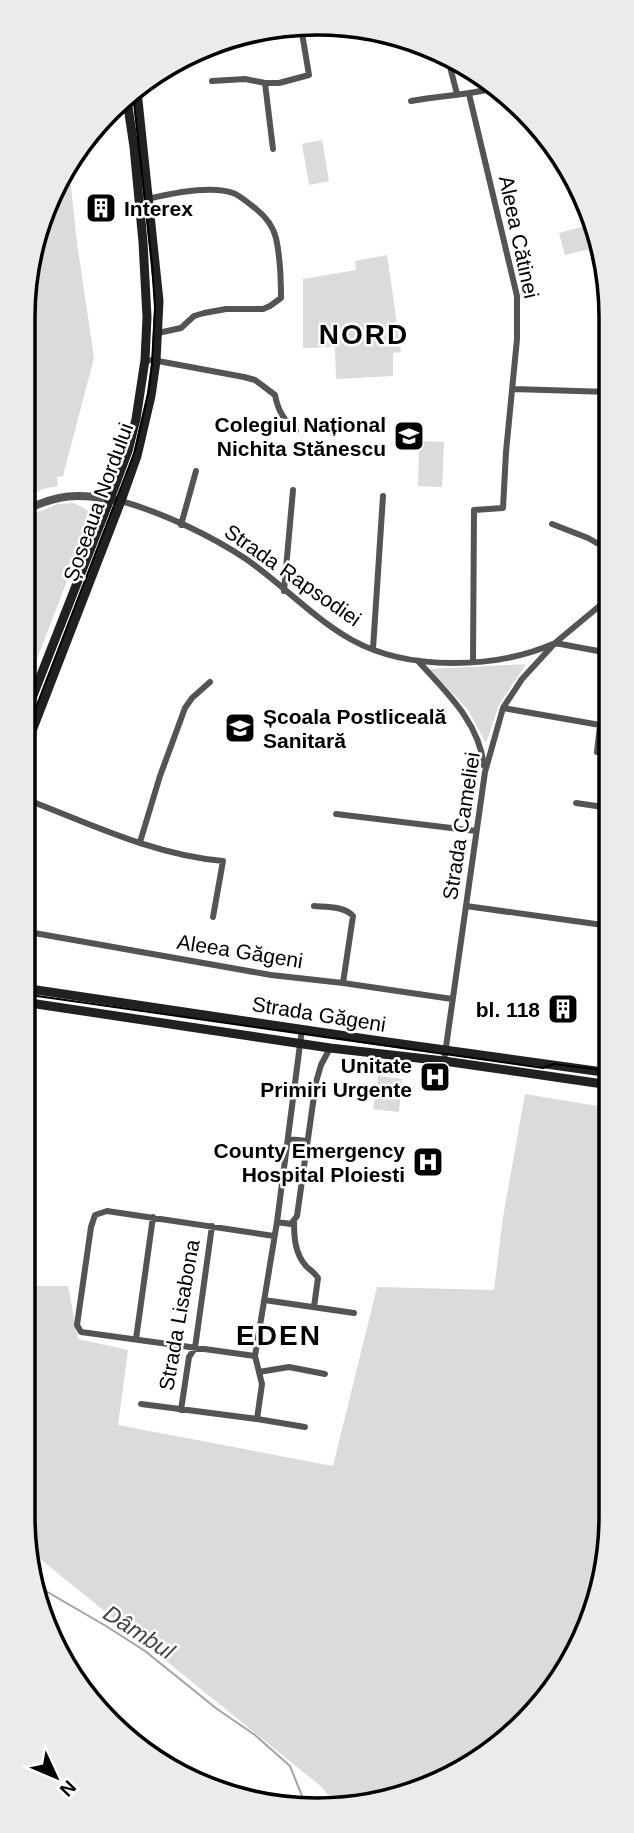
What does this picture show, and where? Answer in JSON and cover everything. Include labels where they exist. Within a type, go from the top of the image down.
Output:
[{"type":"main road","name":"Șoseaua Nordului","points":[[35,723],[121,501],[143,435],[151,396],[158,333],[158,289],[138,99]]},
{"type":"main road","name":"Șoseaua Nordului","points":[[35,690],[128,451],[136,419],[148,317],[134,147],[128,108]]},
{"type":"main road","name":"Strada Găgeni","points":[[35,990],[599,1071]]},
{"type":"main road","name":"Strada Găgeni","points":[[35,1004],[330,1048],[599,1083]]},
{"type":"street","points":[[212,81],[244,79],[279,83],[309,75],[302,36]]},
{"type":"street","points":[[451,69],[457,94]]},
{"type":"street","points":[[265,83],[273,149]]},
{"type":"street","points":[[411,101],[485,90]]},
{"type":"street","name":"Aleea Cătinei","points":[[468,94],[517,296],[517,340],[503,508],[474,510],[473,662]]},
{"type":"street","points":[[138,200],[197,191],[225,190],[236,193],[264,215],[277,239],[281,298],[263,309],[226,309],[194,316],[181,328],[158,333]]},
{"type":"street","points":[[145,360],[255,380],[275,395],[284,421],[296,431]]},
{"type":"street","points":[[513,389],[599,392]]},
{"type":"street","points":[[181,525],[196,471]]},
{"type":"street","points":[[284,591],[293,490]]},
{"type":"street","name":"Strada Rapsodiei","points":[[35,506],[53,499],[82,495],[121,501],[181,525],[207,536],[245,558],[284,591],[352,640],[394,656],[418,661],[473,662],[533,653],[555,643]]},
{"type":"street","points":[[373,649],[383,496]]},
{"type":"street","points":[[552,524],[599,544]]},
{"type":"street","name":"Strada Cameliei","points":[[444,1061],[485,772],[503,708],[523,679],[555,643],[599,606]]},
{"type":"street","points":[[555,643],[599,651]]},
{"type":"street","points":[[418,661],[461,709],[473,727],[481,748],[485,772]]},
{"type":"street","points":[[140,842],[185,708],[192,698],[211,682]]},
{"type":"street","points":[[503,708],[599,725]]},
{"type":"street","points":[[597,752],[599,734]]},
{"type":"street","points":[[35,803],[170,853],[223,861],[213,916]]},
{"type":"street","points":[[576,803],[599,806]]},
{"type":"street","points":[[335,814],[476,831]]},
{"type":"street","points":[[314,905],[349,911],[353,916],[343,983]]},
{"type":"street","points":[[466,906],[599,924]]},
{"type":"street","name":"Aleea Găgeni","points":[[35,933],[271,975],[452,999]]},
{"type":"street","points":[[257,1419],[262,1384],[254,1356],[277,1222],[302,1029]]},
{"type":"street","points":[[314,1307],[318,1278],[303,1263],[295,1242],[294,1222],[316,1082],[330,1048]]},
{"type":"street","points":[[288,1139],[307,1141]]},
{"type":"street","points":[[254,1356],[81,1332],[77,1325],[91,1227],[95,1215],[107,1211],[274,1236]]},
{"type":"street","points":[[136,1339],[153,1217]]},
{"type":"street","points":[[277,1222],[294,1222]]},
{"type":"street","name":"Strada Lisabona","points":[[181,1410],[189,1357],[195,1348],[212,1226]]},
{"type":"street","points":[[264,1300],[354,1312]]},
{"type":"street","points":[[259,1372],[289,1367],[325,1374]]},
{"type":"street","points":[[141,1404],[305,1427]]},
{"type":"shaded area","points":[[322,140],[329,181],[309,185],[302,144]]},
{"type":"shaded area","points":[[70,181],[94,358],[63,476],[57,477],[58,486],[42,489],[35,494],[37,280],[50,226]]},
{"type":"shaded area","points":[[584,226],[590,249],[565,255],[559,233]]},
{"type":"shaded area","points":[[387,255],[401,352],[393,353],[393,376],[336,379],[335,347],[303,348],[303,279],[356,270],[355,261]]},
{"type":"shaded area","points":[[419,441],[444,442],[442,487],[418,486]]},
{"type":"shaded area","points":[[73,503],[92,515],[35,665],[35,513],[58,504]]},
{"type":"shaded area","points":[[526,664],[499,705],[486,743],[468,710],[430,669]]},
{"type":"shaded area","points":[[378,1076],[402,1079],[399,1112],[373,1109]]},
{"type":"shaded area","points":[[525,1094],[599,1106],[599,1516],[597,1553],[584,1607],[570,1641],[541,1688],[489,1740],[425,1777],[372,1793],[329,1797],[323,1788],[38,1557],[35,1516],[35,1286],[68,1286],[78,1339],[128,1350],[118,1425],[333,1466],[377,1287],[494,1290],[503,1217]]},
{"type":"waterway","name":"Dâmbul","points":[[46,1591],[145,1651],[217,1709],[255,1735],[290,1766],[302,1797]]},
{"type":"tram line","points":[[35,710],[135,451],[149,390],[155,308],[134,102]]},
{"type":"tram line","points":[[35,996],[543,1068],[554,1064],[599,1070]]},
{"type":"place","name":"Interex","points":[[101,208]]},
{"type":"place","name":"Colegiul Național Nichita Stănescu","points":[[409,436]]},
{"type":"place","name":"Școala Postliceală Sanitară","points":[[240,728]]},
{"type":"place","name":"bl. 118","points":[[563,1009]]},
{"type":"place","name":"Unitate Primiri Urgente","points":[[435,1077]]},
{"type":"place","name":"County Emergency Hospital Ploiesti","points":[[428,1162]]},
{"type":"district","name":"NORD","points":[[364,334]]},
{"type":"district","name":"EDEN","points":[[279,1335]]}]
